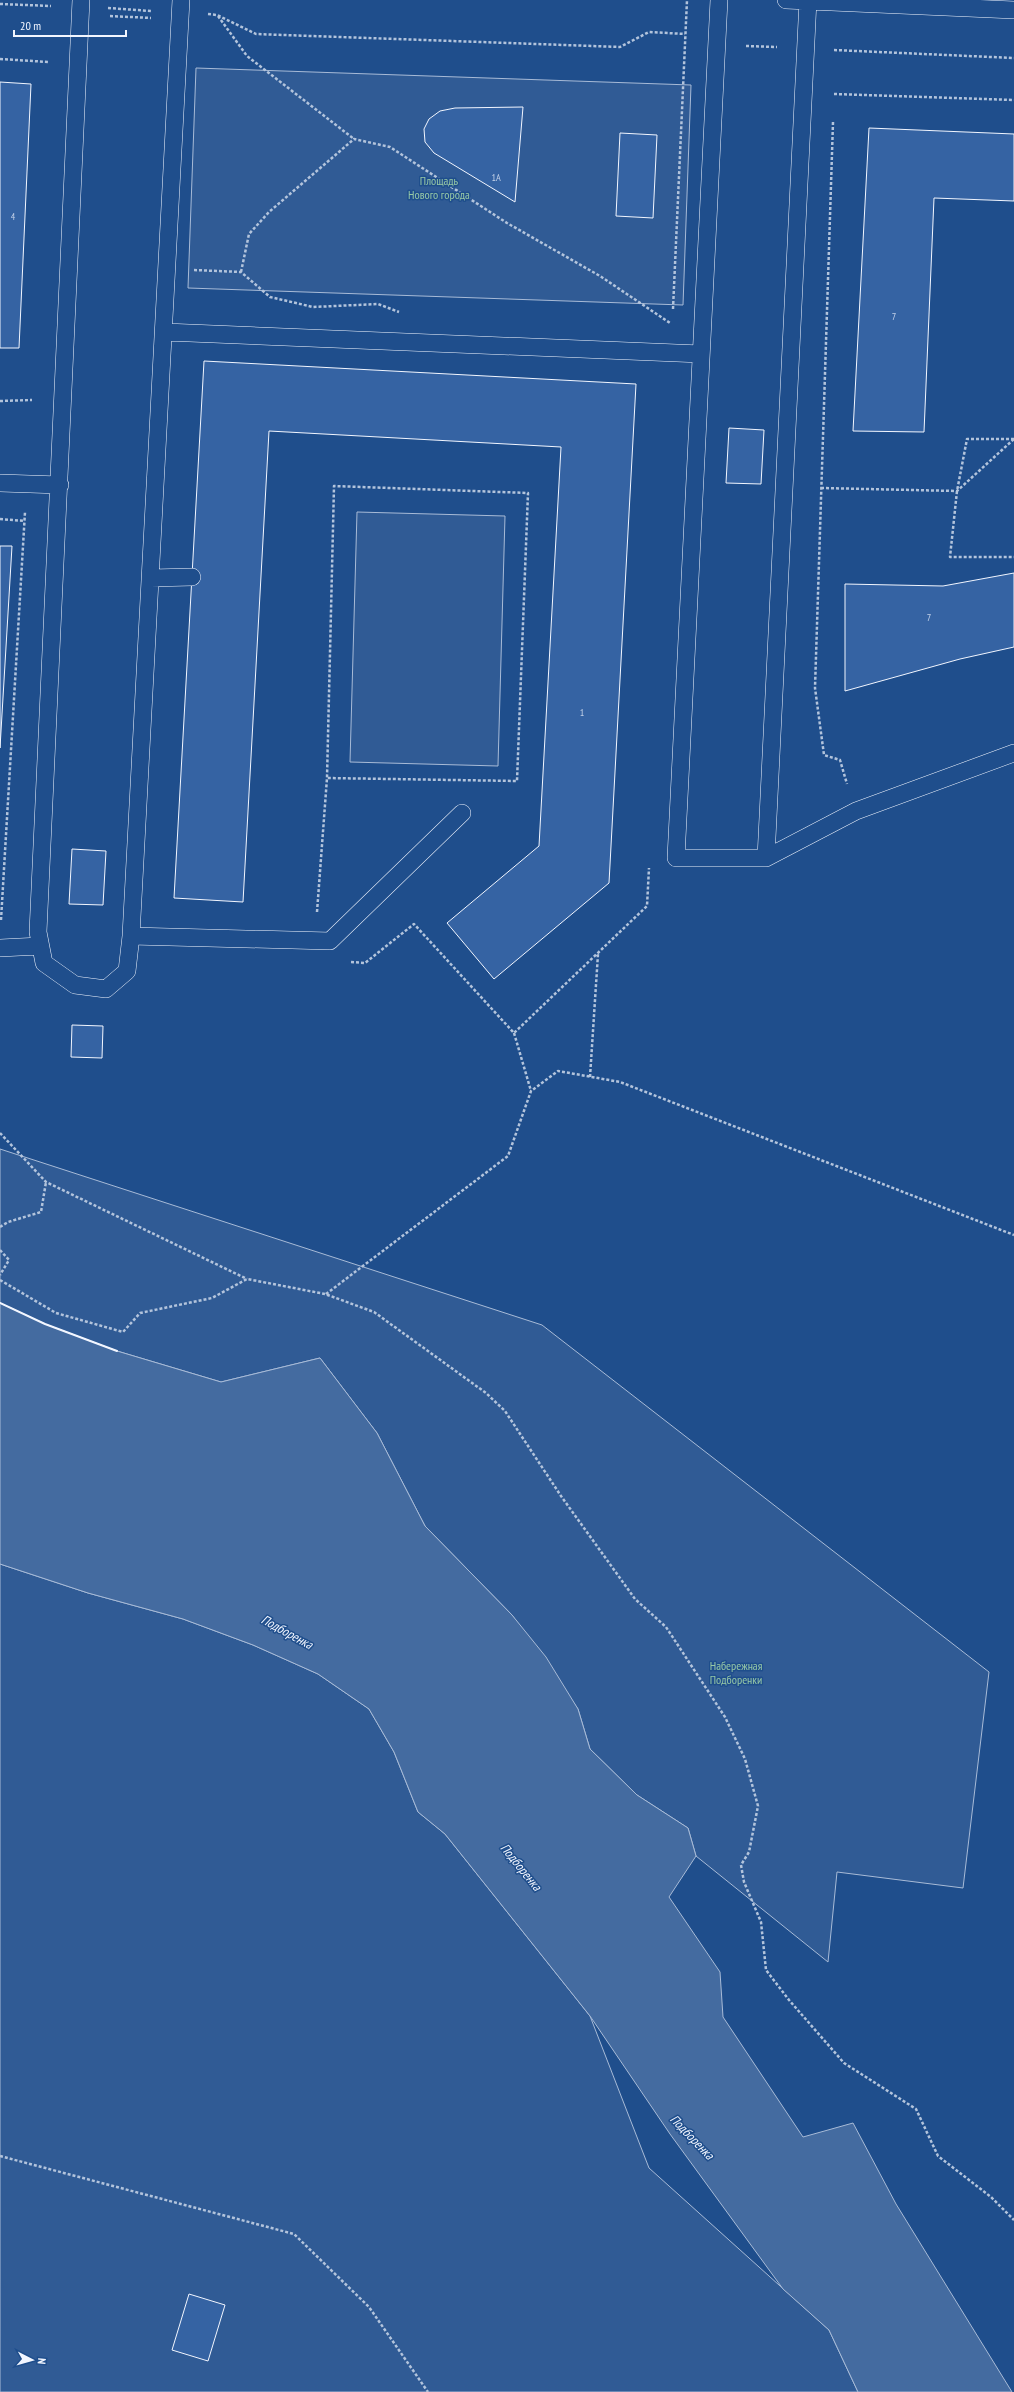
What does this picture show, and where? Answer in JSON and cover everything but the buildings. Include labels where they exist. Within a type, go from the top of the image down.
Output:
[{"type":"lane","points":[[81,7],[60,485],[38,932],[44,963],[76,984],[106,989],[127,971],[132,936],[165,332],[181,0]]},
{"type":"lane","points":[[719,0],[676,858],[766,858],[856,811],[1014,753]]},
{"type":"lane","points":[[786,0],[1014,10]]},
{"type":"lane","points":[[766,858],[808,0]]},
{"type":"lane","points":[[165,332],[701,354]]},
{"type":"lane","points":[[0,483],[60,485]]},
{"type":"lane","points":[[151,578],[192,577]]},
{"type":"lane","points":[[132,936],[330,941],[462,813]]},
{"type":"lane","points":[[0,948],[40,946]]},
{"type":"path","points":[[81,7],[179,20]]},
{"type":"path","points":[[203,14],[217,15],[256,34],[620,47],[648,32],[684,34],[717,46],[805,48],[1014,58]]},
{"type":"path","points":[[217,15],[247,56],[354,138],[390,147],[507,223],[600,276],[672,324],[664,324]]},
{"type":"path","points":[[0,59],[52,62]]},
{"type":"path","points":[[834,100],[834,92],[1014,100]]},
{"type":"path","points":[[833,116],[815,688],[824,755],[840,760],[856,811]]},
{"type":"path","points":[[241,272],[249,234],[269,212],[354,138]]},
{"type":"path","points":[[186,270],[241,272],[270,297],[313,307],[378,304],[405,314]]},
{"type":"path","points":[[0,401],[32,400]]},
{"type":"path","points":[[1014,439],[967,439],[957,491],[950,557],[1014,557]]},
{"type":"path","points":[[821,488],[957,491],[1014,439]]},
{"type":"path","points":[[334,486],[528,493],[517,781],[327,778],[334,486]]},
{"type":"path","points":[[0,519],[25,520]]},
{"type":"path","points":[[514,1033],[647,906]]},
{"type":"path","points":[[350,962],[364,963],[414,924],[514,1033],[531,1091]]},
{"type":"path","points":[[590,1077],[598,953]]},
{"type":"path","points":[[325,1294],[508,1156],[531,1091],[558,1071],[620,1082],[1014,1235]]},
{"type":"path","points":[[0,1133],[46,1182],[247,1279],[325,1294],[374,1312],[486,1393],[500,1407],[561,1496],[635,1599],[666,1627],[725,1717],[745,1759],[758,1806],[749,1852],[741,1865],[744,1882],[761,1922],[766,1970],[789,2000],[844,2063],[916,2109],[938,2156],[991,2197],[1014,2220]]},
{"type":"path","points":[[0,1227],[8,1222],[41,1212],[46,1182]]},
{"type":"path","points":[[0,1250],[9,1260],[0,1275]]},
{"type":"path","points":[[0,1280],[56,1313],[123,1332],[140,1313],[212,1298],[247,1279]]},
{"type":"path","points":[[0,2156],[294,2234],[369,2307],[428,2392]]},
{"type":"shaded area","name":"Площадь Нового города","points":[[196,68],[691,85],[683,305],[188,288]]},
{"type":"shaded area","points":[[357,512],[505,516],[498,766],[350,762]]},
{"type":"shaded area","name":"Набережная Подборенки","points":[[0,1149],[542,1325],[989,1672],[963,1888],[837,1872],[828,1962],[696,1856],[688,1828],[637,1795],[590,1749],[578,1709],[512,1615],[425,1526],[377,1433],[320,1358],[221,1382],[117,1351],[45,1324],[0,1303]]},
{"type":"shaded area","points":[[0,1564],[88,1593],[183,1619],[253,1645],[318,1674],[369,1709],[394,1752],[418,1812],[445,1834],[590,2016],[649,2168],[829,2330],[858,2392],[0,2392]]},
{"type":"water","name":"Подборенка","points":[[0,1303],[45,1324],[117,1351],[221,1382],[320,1358],[377,1433],[425,1526],[512,1615],[546,1657],[578,1709],[590,1749],[637,1795],[688,1828],[696,1856],[669,1897],[720,1972],[723,2017],[803,2137],[853,2123],[896,2204],[1012,2392],[858,2392],[829,2330],[783,2289],[670,2134],[590,2016],[445,1834],[418,1812],[394,1752],[369,1709],[318,1674],[253,1645],[183,1619],[88,1593],[0,1564]]},
{"type":"wall","points":[[0,1303],[45,1324],[117,1351]]}]
